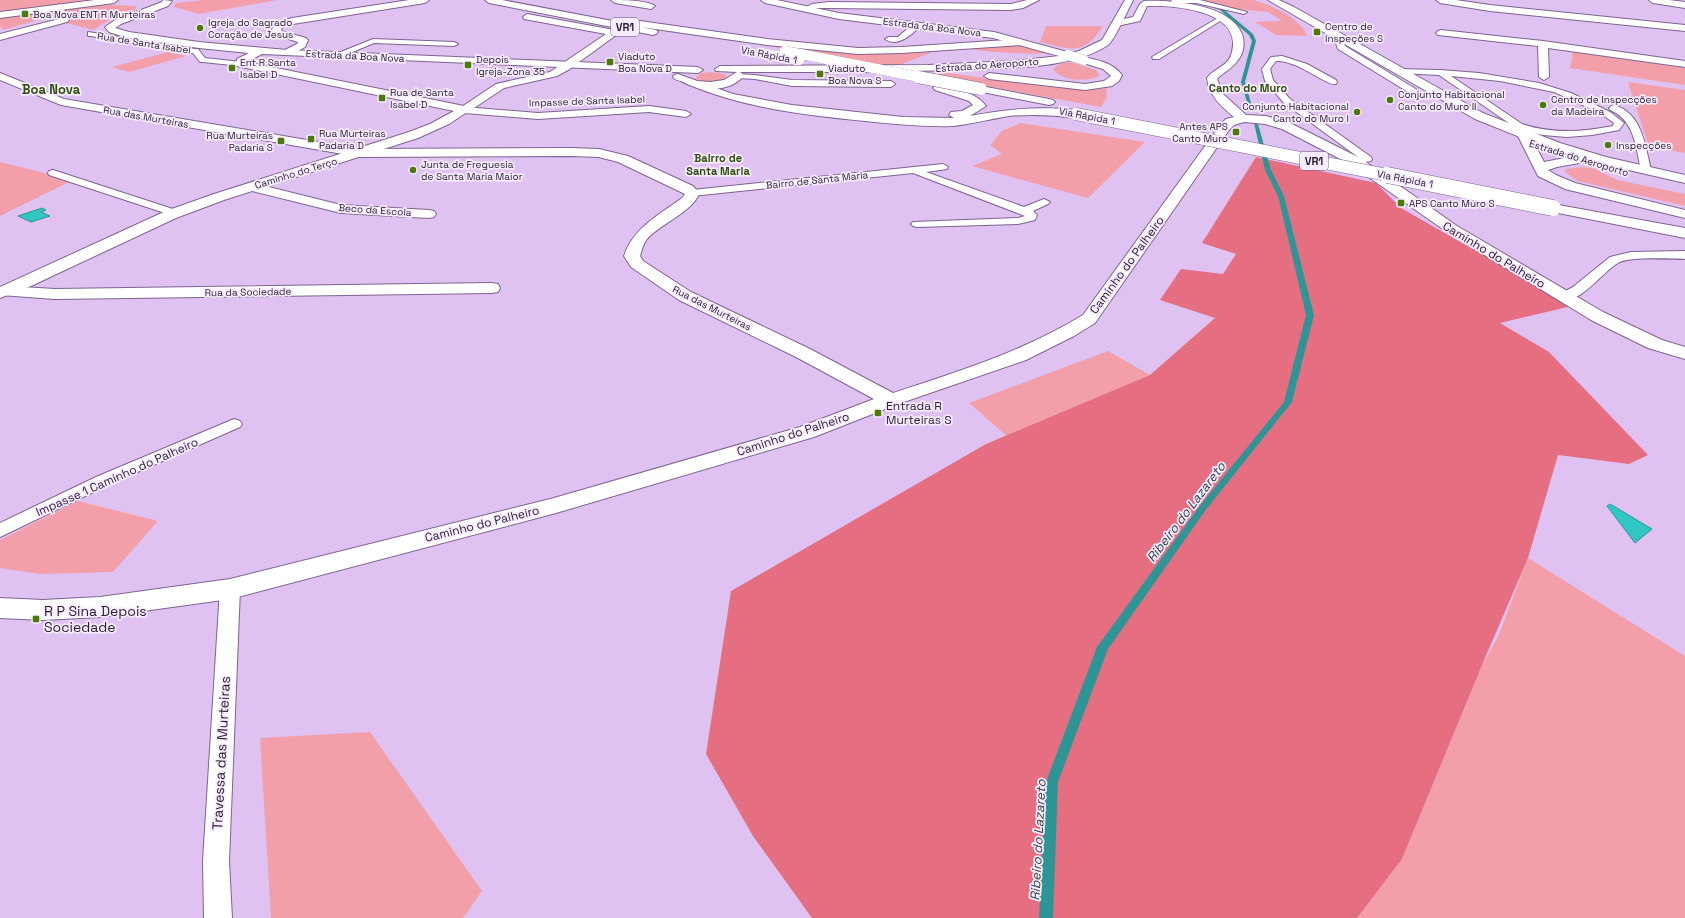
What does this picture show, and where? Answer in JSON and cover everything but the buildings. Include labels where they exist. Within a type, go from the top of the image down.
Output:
[{"type":"main road","points":[[0,15],[114,0]]},
{"type":"main road","name":"Estrada da Boa Nova","points":[[167,0],[168,1],[165,4],[118,22],[110,27],[112,30],[128,35],[199,46],[287,53],[644,69],[720,69]]},
{"type":"main road","points":[[287,53],[302,45],[303,40],[276,32],[278,25],[292,21],[425,0]]},
{"type":"main road","name":"VR1","points":[[489,0],[714,44]]},
{"type":"main road","name":"Via Rápida 1","points":[[514,0],[981,89],[1081,112]]},
{"type":"main road","points":[[615,0],[651,6]]},
{"type":"main road","name":"Estrada da Boa Nova","points":[[765,0],[839,16],[965,30],[1024,43],[1107,67],[1115,72],[1116,77],[1114,81],[1101,85],[1085,87],[1020,80]]},
{"type":"main road","points":[[807,9],[815,6],[887,3],[1011,7],[1020,6],[1035,0]]},
{"type":"main road","name":"Estrada do Aeroporto","points":[[928,68],[1011,67],[1047,63],[1082,53],[1106,42],[1129,0]]},
{"type":"main road","points":[[1117,24],[1137,19],[1144,4],[1159,0],[1174,1],[1205,7],[1223,17],[1235,28],[1240,41],[1237,56],[1231,64],[1212,78],[1212,85],[1217,95],[1243,118]]},
{"type":"main road","name":"Estrada do Aeroporto","points":[[1272,0],[1291,8],[1479,116],[1489,125],[1507,134],[1603,160],[1685,179]]},
{"type":"main road","points":[[1440,0],[1490,8],[1685,28]]},
{"type":"main road","points":[[1653,0],[1685,5]]},
{"type":"main road","points":[[635,14],[662,2]]},
{"type":"main road","points":[[0,37],[64,20],[59,7]]},
{"type":"main road","name":"Caminho do Terço","points":[[2,292],[175,213],[441,125],[482,96],[500,86],[548,76],[564,68],[614,34],[527,17]]},
{"type":"main road","points":[[640,24],[767,42],[858,51],[1024,43]]},
{"type":"main road","points":[[965,30],[974,37],[973,40],[967,45]]},
{"type":"main road","points":[[1441,33],[1543,44],[1685,64]]},
{"type":"main road","points":[[1543,44],[1544,77]]},
{"type":"main road","points":[[241,64],[241,61],[259,51]]},
{"type":"main road","name":"Via Rápida 1","points":[[757,52],[959,92],[1081,112],[1553,203],[1685,224]]},
{"type":"main road","points":[[1053,77],[1049,69],[1056,60]]},
{"type":"main road","name":"Rua de Santa Isabel","points":[[241,64],[464,110]]},
{"type":"main road","points":[[1011,67],[1053,77],[1078,81],[1091,81],[1105,77],[1105,73],[1096,64]]},
{"type":"main road","name":"Estrada do Aeroporto","points":[[928,68],[989,66],[1011,67]]},
{"type":"main road","points":[[1011,67],[1014,75],[1020,80]]},
{"type":"main road","points":[[688,81],[704,84],[733,80],[767,68]]},
{"type":"main road","points":[[720,69],[928,68],[1020,80]]},
{"type":"main road","name":"Estrada da Boa Nova","points":[[644,69],[688,81]]},
{"type":"main road","points":[[720,69],[730,70],[733,80],[740,91],[768,98],[822,107],[941,117],[969,117],[1016,112],[1081,112]]},
{"type":"main road","points":[[688,81],[687,74],[698,70]]},
{"type":"main road","name":"Rua das Murteiras","points":[[0,76],[61,102],[360,153],[599,153],[623,159],[688,189],[692,193],[687,202],[642,236],[635,246],[632,256],[637,264],[685,296],[803,353],[891,400]]},
{"type":"main road","points":[[688,81],[706,89],[741,99],[812,111],[881,119],[934,122],[954,122],[969,117],[980,106],[973,99],[959,92]]},
{"type":"main road","name":"Caminho do Palheiro","points":[[0,608],[43,610],[100,607],[230,589],[556,505],[807,432],[891,400],[1019,356],[1068,332],[1089,319],[1224,127],[1230,122],[1243,118],[1278,123],[1355,161],[1452,229],[1564,297],[1626,331],[1655,344],[1685,353]]},
{"type":"main road","points":[[1525,138],[1543,173],[1551,178],[1570,186],[1685,214]]},
{"type":"main road","name":"Estrada do Aeroporto","points":[[1525,138],[1580,159],[1685,186]]},
{"type":"main road","points":[[1540,168],[1554,163],[1580,159]]},
{"type":"main road","name":"Beco da Escola","points":[[252,187],[341,209],[429,214]]},
{"type":"main road","name":"Via Rápida 1","points":[[1553,203],[1685,233]]},
{"type":"main road","name":"Rua da Sociedade","points":[[2,292],[55,294],[492,288]]},
{"type":"lane","points":[[1174,1],[1196,1],[1244,12]]},
{"type":"lane","points":[[1156,57],[1223,17]]},
{"type":"lane","points":[[889,39],[900,39],[917,25]]},
{"type":"lane","name":"Rua de Santa Isabel","points":[[91,34],[195,51],[203,60],[241,64]]},
{"type":"lane","points":[[335,56],[373,41],[454,44]]},
{"type":"lane","points":[[1347,41],[1340,43],[1341,47],[1416,93]]},
{"type":"lane","points":[[1333,82],[1294,60],[1274,59],[1266,69],[1269,81],[1287,101],[1367,159],[1355,161]]},
{"type":"lane","points":[[1400,71],[1440,72],[1497,78],[1554,89],[1610,115],[1619,123],[1616,128],[1568,134],[1531,131],[1518,126],[1440,72]]},
{"type":"lane","points":[[733,80],[755,77],[792,83],[891,84]]},
{"type":"lane","points":[[1544,77],[1623,112],[1629,118],[1640,144],[1646,170]]},
{"type":"lane","name":"Impasse de Santa Isabel","points":[[464,110],[538,116],[649,109],[686,114]]},
{"type":"lane","name":"Bairro de Santa Maria","points":[[692,193],[943,167]]},
{"type":"lane","points":[[912,170],[1026,211],[1031,215],[1031,218],[1018,221],[917,224]]},
{"type":"lane","points":[[53,173],[175,213]]},
{"type":"lane","points":[[1026,211],[1044,202]]},
{"type":"lane","points":[[1564,297],[1578,290],[1614,260],[1632,256],[1685,255]]},
{"type":"lane","name":"Impasse 1 Caminho do Palheiro","points":[[0,530],[102,481],[234,424]]},
{"type":"lane","name":"Travessa das Murteiras","points":[[218,918],[216,861],[230,589]]},
{"type":"shaded area","points":[[0,0],[101,0],[0,13]]},
{"type":"shaded area","points":[[204,0],[277,0],[199,14],[174,7],[176,3]]},
{"type":"shaded area","points":[[1200,0],[1253,0],[1260,2],[1276,8],[1292,18],[1304,29],[1307,36],[1276,35],[1255,22],[1282,21],[1268,12],[1228,8]]},
{"type":"shaded area","points":[[110,5],[137,6],[134,12],[111,19],[93,30],[67,23],[64,10]]},
{"type":"shaded area","points":[[34,13],[41,14],[41,19],[3,30],[0,26],[0,18]]},
{"type":"shaded area","points":[[1046,26],[1103,26],[1089,43],[1082,47],[1068,48],[1040,42]]},
{"type":"shaded area","points":[[764,43],[817,50],[1013,44],[1047,53],[1007,53],[982,51],[969,48],[938,50],[899,65],[876,65],[775,47]]},
{"type":"shaded area","points":[[168,52],[186,56],[129,72],[112,67]]},
{"type":"shaded area","points":[[1573,52],[1685,68],[1685,85],[1570,68]]},
{"type":"shaded area","points":[[1071,62],[1096,70],[1099,74],[1097,77],[1092,79],[1080,80],[1062,76],[1053,69],[1060,64]]},
{"type":"shaded area","points":[[711,72],[725,74],[727,77],[720,81],[711,82],[698,80],[695,78],[701,73]]},
{"type":"shaded area","points":[[941,72],[1049,87],[1101,89],[1106,87],[1107,97],[1101,107],[943,78],[938,76]]},
{"type":"shaded area","points":[[1628,82],[1685,90],[1685,153],[1649,147]]},
{"type":"shaded area","points":[[1020,123],[1145,142],[1088,198],[972,166],[1002,154],[990,145],[1002,131]]},
{"type":"shaded area","points":[[1256,157],[1376,183],[1401,208],[1572,306],[1500,323],[1549,352],[1648,455],[1629,464],[1558,455],[1528,558],[1402,859],[1357,918],[812,918],[753,836],[706,754],[731,591],[986,444],[1150,375],[1215,318],[1160,300],[1181,269],[1223,274],[1236,254],[1202,243]]},
{"type":"shaded area","points":[[0,162],[73,180],[0,216]]},
{"type":"shaded area","points":[[1582,167],[1595,169],[1617,180],[1685,194],[1685,206],[1578,181],[1565,171],[1566,169]]},
{"type":"shaded area","points":[[42,208],[46,210],[41,212],[50,216],[31,222],[18,216]]},
{"type":"shaded area","points":[[1108,351],[1150,375],[1007,436],[969,403]]},
{"type":"shaded area","points":[[78,501],[158,521],[113,572],[40,574],[0,568],[0,540]]},
{"type":"shaded area","points":[[1610,504],[1652,529],[1635,543],[1607,506]]},
{"type":"shaded area","points":[[1528,558],[1685,656],[1685,918],[1357,918],[1402,859],[1482,665],[1498,637]]},
{"type":"shaded area","points":[[370,732],[482,891],[463,918],[271,918],[260,738]]},
{"type":"waterway","name":"Ribeiro do Lazareto","points":[[1194,0],[1221,9],[1251,34],[1254,41],[1243,82],[1251,109]]},
{"type":"waterway","name":"Ribeiro do Lazareto","points":[[1046,918],[1052,782],[1103,647],[1202,509],[1288,402],[1310,315],[1281,196],[1268,170],[1256,124]]},
{"type":"place","name":"Boa Nova ENT R Murteiras","points":[[25,14]]},
{"type":"place","name":"Igreja do Sagrado Coração de Jesus","points":[[200,28]]},
{"type":"place","name":"Centro de Inspeções S","points":[[1317,32]]},
{"type":"place","name":"Viaduto Boa Nova D","points":[[610,62]]},
{"type":"place","name":"Depois Igreja-Zona 35","points":[[468,65]]},
{"type":"place","name":"Ent R Santa Isabel D","points":[[232,68]]},
{"type":"place","name":"Viaduto Boa Nova S","points":[[820,74]]},
{"type":"place","name":"Rua de Santa Isabel D","points":[[382,98]]},
{"type":"place","name":"Conjunto Habitacional Canto do Muro II","points":[[1390,100]]},
{"type":"place","name":"Centro de Inspecções da Madeira","points":[[1543,105]]},
{"type":"place","name":"Conjunto Habitacional Canto do Muro I","points":[[1357,112]]},
{"type":"place","name":"Antes APS Canto Muro","points":[[1236,132]]},
{"type":"place","name":"Rua Murteiras Padaria D","points":[[311,139]]},
{"type":"place","name":"Rua Murteiras Padaria S","points":[[281,141]]},
{"type":"place","name":"Inspecções","points":[[1608,145]]},
{"type":"place","name":"Junta de Freguesia de Santa Maria Maior","points":[[413,170]]},
{"type":"place","name":"APS Canto Muro S","points":[[1401,203]]},
{"type":"place","name":"Entrada R Murteiras S","points":[[878,413]]},
{"type":"place","name":"R P Sina Depois Sociedade","points":[[36,619]]},
{"type":"district","name":"Canto do Muro","points":[[1248,88]]},
{"type":"district","name":"Boa Nova","points":[[51,89]]},
{"type":"district","name":"Bairro de Santa Maria","points":[[718,164]]}]
